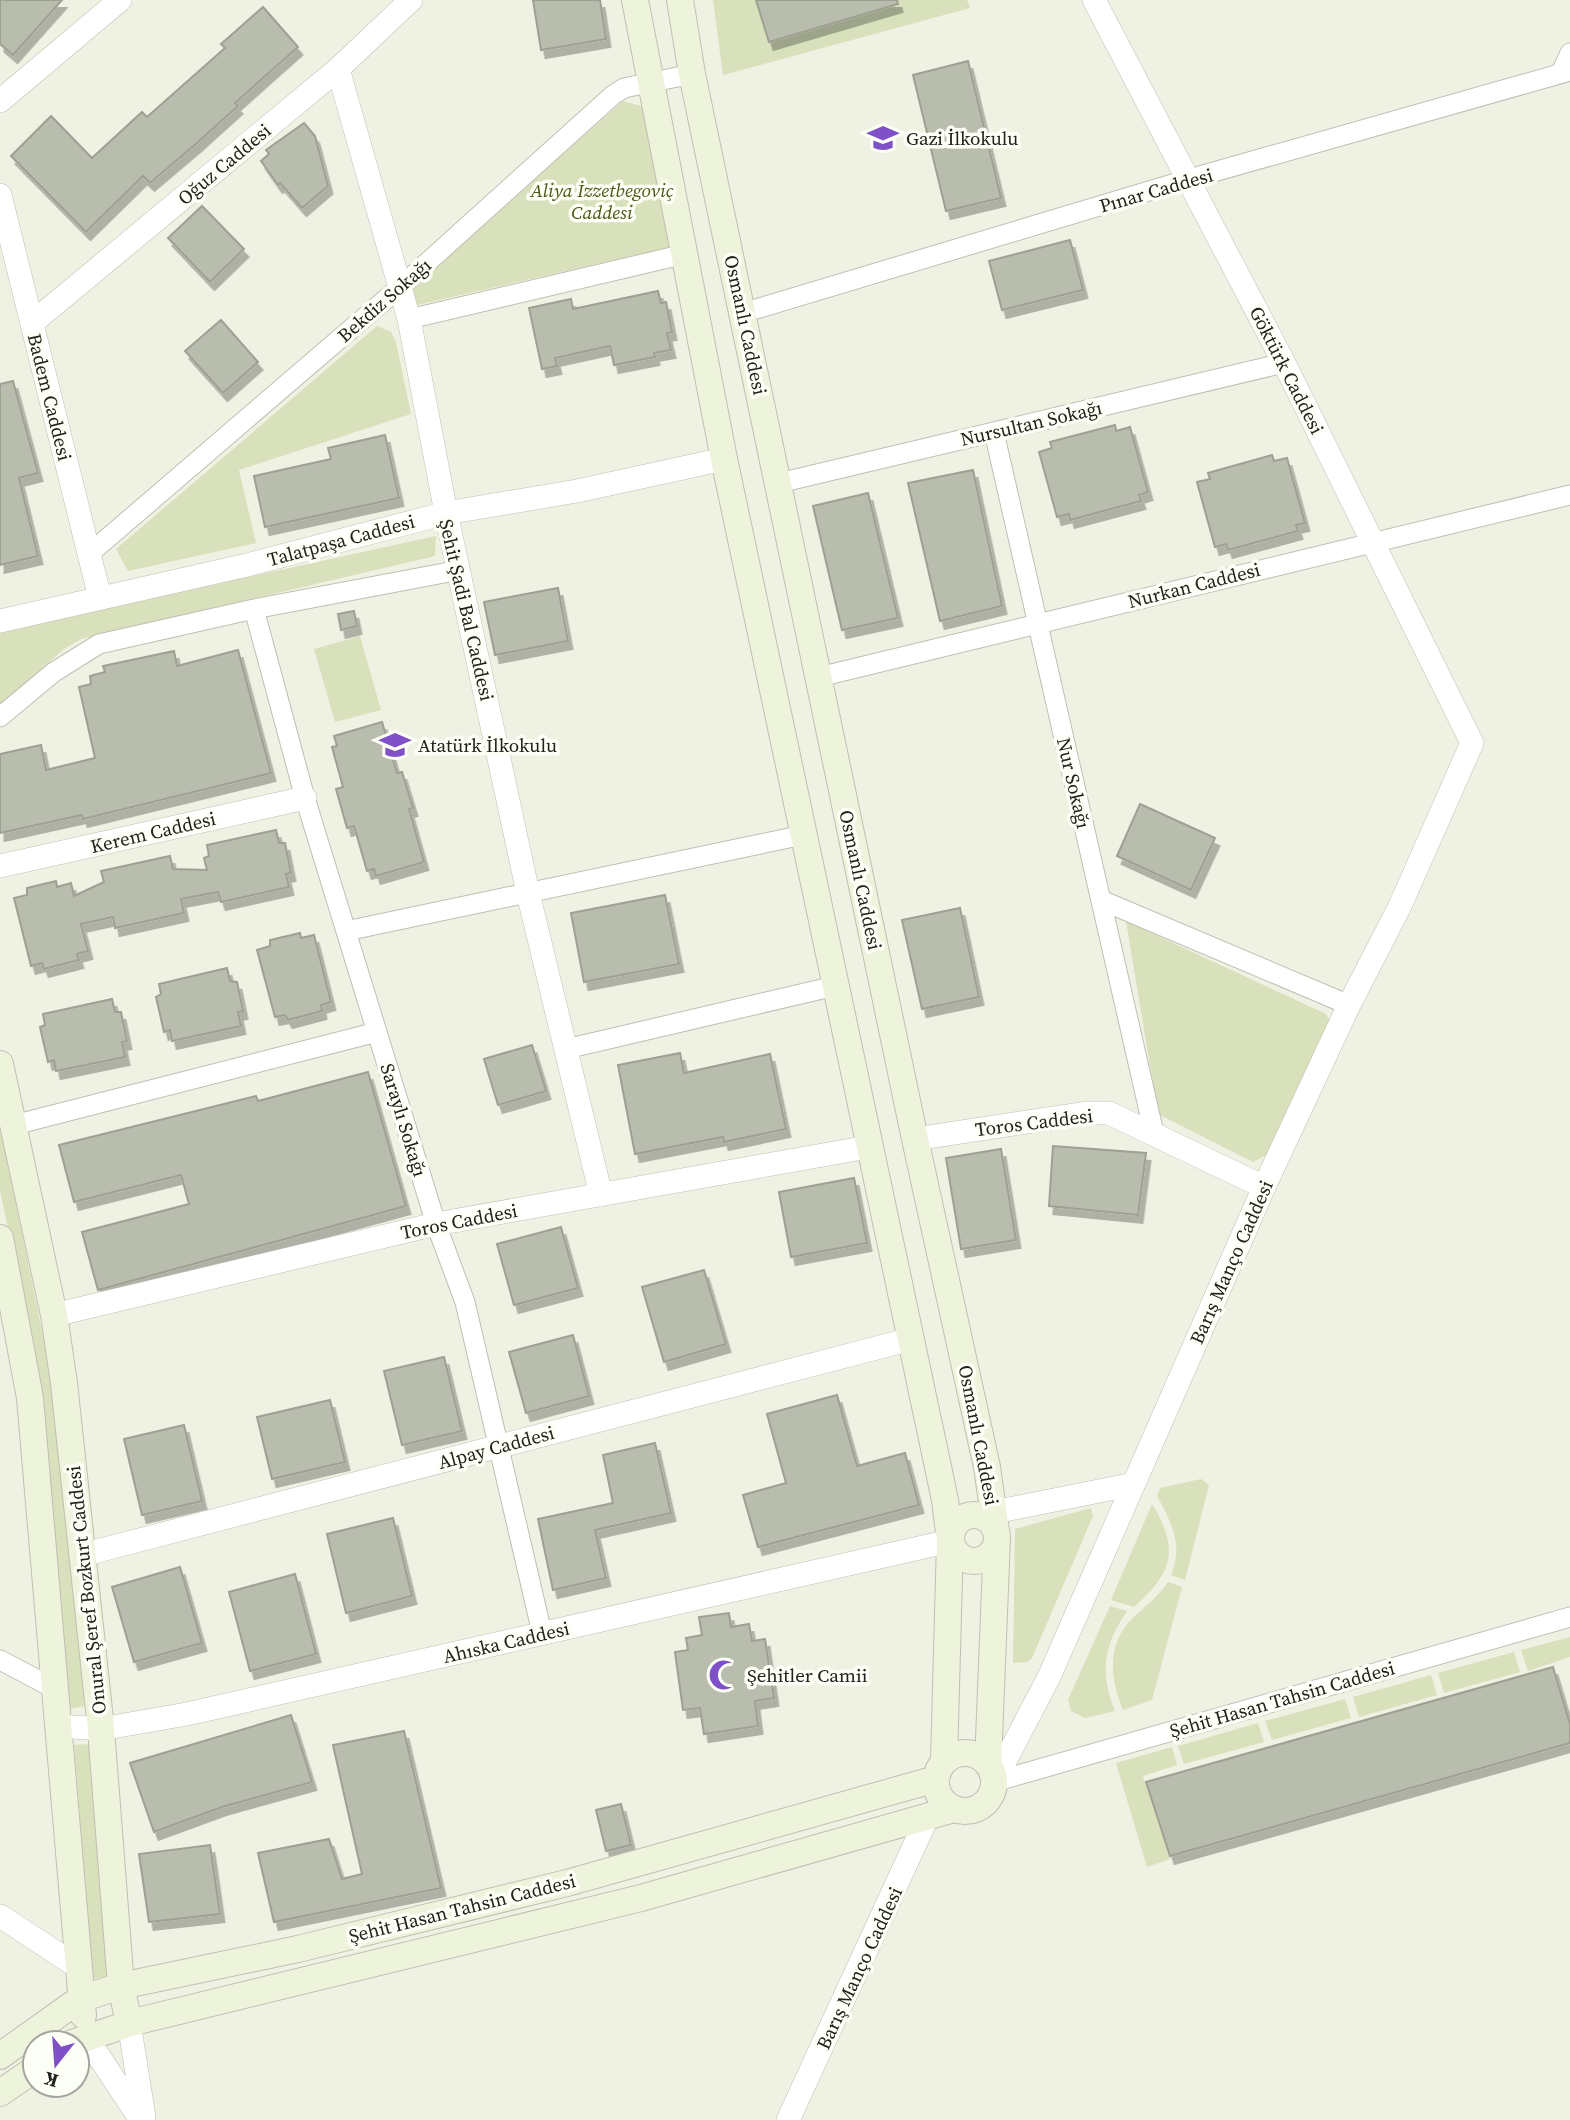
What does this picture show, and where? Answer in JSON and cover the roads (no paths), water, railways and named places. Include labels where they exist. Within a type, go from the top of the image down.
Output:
[{"type":"main road","points":[[635,0],[724,459],[940,1472],[950,1541],[957,1555],[971,1561],[979,1560],[992,1552],[990,1522],[964,1516],[950,1533],[950,1541],[940,1770],[940,1797],[954,1809],[972,1810],[981,1806],[992,1791],[991,1773],[981,1757],[962,1753],[940,1770]]},
{"type":"main road","name":"Osmanlı Caddesi","points":[[680,0],[692,74],[915,1139],[981,1436],[990,1522],[991,1773]]},
{"type":"main road","name":"Onural Şeref Bozkurt Caddesi","points":[[0,1064],[54,1315],[101,1729],[121,1986],[129,2023]]},
{"type":"main road","name":"Onural Şeref Bozkurt Caddesi","points":[[0,1238],[8,1319],[30,1398],[57,1690],[78,1967],[79,2029]]},
{"type":"main road","name":"Şehit Hasan Tahsin Caddesi","points":[[0,2056],[80,1999],[121,1986],[298,1949],[567,1883],[940,1770]]},
{"type":"main road","name":"Şehit Hasan Tahsin Caddesi","points":[[91,2036],[129,2023],[641,1898],[954,1809]]},
{"type":"main road","points":[[0,2094],[21,2079]]},
{"type":"street","points":[[0,101],[120,0]]},
{"type":"street","name":"Oğuz Caddesi","points":[[32,323],[338,69],[411,0]]},
{"type":"street","name":"Göktürk Caddesi","points":[[1094,0],[1284,363],[1472,743]]},
{"type":"street","points":[[1565,72],[1570,52]]},
{"type":"street","name":"Şehit Şadi Bal Caddesi","points":[[338,69],[409,319],[446,513],[528,893],[601,1195]]},
{"type":"street","name":"Pınar Caddesi","points":[[743,313],[1189,179],[1565,72]]},
{"type":"street","name":"Bekdiz Sokağı","points":[[89,554],[400,287],[613,95],[624,88],[692,74]]},
{"type":"street","name":"Badem Caddesi","points":[[0,195],[100,598]]},
{"type":"street","points":[[409,319],[685,254]]},
{"type":"street","name":"Nursultan Sokağı","points":[[779,483],[1284,363]]},
{"type":"street","name":"Nur Sokağı","points":[[994,432],[1154,1133]]},
{"type":"street","name":"Talatpaşa Caddesi","points":[[0,621],[247,565],[446,513],[577,491],[724,459]]},
{"type":"street","name":"Nurkan Caddesi","points":[[819,677],[1570,495]]},
{"type":"street","points":[[0,717],[54,671],[99,644],[254,609],[460,570]]},
{"type":"street","name":"Saraylı Sokağı","points":[[254,609],[305,798],[436,1224],[465,1302],[542,1633]]},
{"type":"street","name":"Barış Manço Caddesi","points":[[991,1773],[1049,1676],[1264,1187],[1349,1005],[1400,906],[1472,743]]},
{"type":"street","name":"Kerem Caddesi","points":[[0,866],[305,798]]},
{"type":"street","points":[[346,931],[803,835]]},
{"type":"street","points":[[1101,900],[1349,1005]]},
{"type":"street","points":[[566,1049],[835,986]]},
{"type":"street","points":[[14,1125],[377,1032]]},
{"type":"street","name":"Toros Caddesi","points":[[915,1139],[1087,1113],[1109,1113],[1264,1187]]},
{"type":"street","name":"Toros Caddesi","points":[[54,1315],[436,1224],[869,1147]]},
{"type":"street","name":"Alpay Caddesi","points":[[82,1555],[911,1339]]},
{"type":"street","points":[[990,1522],[1133,1484]]},
{"type":"street","name":"Ahıska Caddesi","points":[[59,1726],[101,1729],[187,1714],[950,1541]]},
{"type":"street","name":"Şehit Hasan Tahsin Caddesi","points":[[991,1773],[1570,1617]]},
{"type":"street","points":[[0,1660],[57,1690]]},
{"type":"street","name":"Barış Manço Caddesi","points":[[788,2120],[928,1816]]},
{"type":"street","points":[[0,1916],[78,1967]]},
{"type":"street","name":"Onural Şeref Bozkurt Caddesi","points":[[129,2023],[143,2120]]},
{"type":"street","name":"Onural Şeref Bozkurt Caddesi","points":[[91,2055],[143,2120]]},
{"type":"place","name":"Gazi İlkokulu","points":[[883,138]]},
{"type":"place","name":"Atatürk İlkokulu","points":[[395,745]]},
{"type":"place","name":"Şehitler Camii","points":[[724,1675]]},
{"type":"park label","name":"Aliya İzzetbegoviç Caddesi","points":[[602,201]]}]
